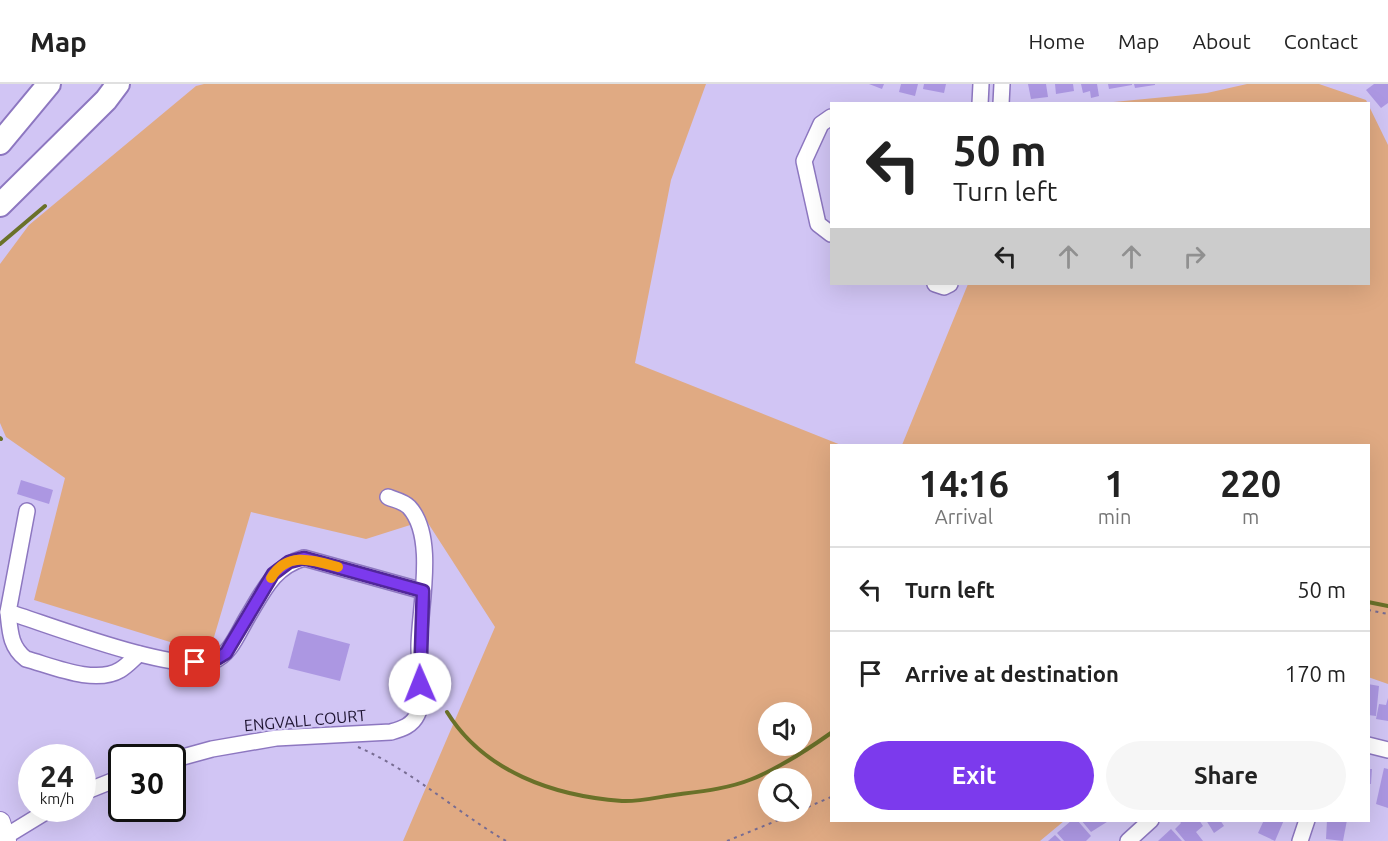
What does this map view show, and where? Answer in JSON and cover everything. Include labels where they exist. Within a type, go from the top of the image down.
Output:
[{"type":"highway","points":[[0,143],[49,84]]},
{"type":"highway","points":[[0,195],[116,84]]},
{"type":"highway","points":[[0,205],[106,100],[116,84]]},
{"type":"street","points":[[980,102],[981,84]]},
{"type":"street","points":[[1001,102],[1002,84]]},
{"type":"street","points":[[830,118],[821,123],[804,161],[818,224],[830,233]]},
{"type":"street","name":"ENGVALL COURT","points":[[186,756],[242,742],[402,729],[418,714],[424,550],[415,516],[401,501],[388,497]]},
{"type":"street","points":[[27,511],[8,612],[10,637],[19,653],[26,659],[81,673],[107,675],[119,670],[139,654]]},
{"type":"street","points":[[8,612],[139,654],[195,662],[213,661],[226,653],[273,574],[289,562],[304,558],[423,591]]},
{"type":"street","points":[[1370,746],[1388,750]]},
{"type":"street","points":[[2,835],[26,822]]},
{"type":"street","points":[[1128,841],[1149,822]]},
{"type":"street","points":[[1300,841],[1306,822]]},
{"type":"path","points":[[1370,610],[1388,614]]},
{"type":"path","points":[[331,734],[389,761],[506,841]]},
{"type":"path","points":[[812,805],[830,796]]},
{"type":"path","points":[[727,841],[773,822]]},
{"type":"shaded area","points":[[204,84],[706,84],[671,180],[635,363],[838,444],[830,444],[830,822],[1063,822],[1040,841],[403,841],[495,627],[426,520],[366,539],[251,512],[209,654],[34,600],[65,478],[6,437],[0,423],[0,264],[29,225],[196,86]]},
{"type":"shaded area","points":[[1247,84],[1319,84],[1367,102],[1113,102],[1207,93]]},
{"type":"shaded area","points":[[1370,108],[1388,145],[1388,684],[1370,678],[1370,444],[902,444],[968,285],[1370,285]]},
{"type":"building","points":[[869,84],[884,84],[882,89]]},
{"type":"building","points":[[901,84],[918,84],[915,96],[899,92]]},
{"type":"building","points":[[924,84],[946,84],[944,93],[923,89]]},
{"type":"building","points":[[1028,84],[1046,84],[1048,97],[1031,99]]},
{"type":"building","points":[[1055,84],[1073,84],[1074,91],[1056,94]]},
{"type":"building","points":[[1081,84],[1097,84],[1099,96],[1091,98],[1090,91],[1083,93]]},
{"type":"building","points":[[1108,84],[1132,84],[1132,85],[1109,89]]},
{"type":"building","points":[[1134,84],[1155,84],[1155,85],[1135,88]]},
{"type":"building","points":[[1374,84],[1388,84],[1388,103],[1381,108],[1366,90]]},
{"type":"building","points":[[21,480],[53,490],[49,504],[17,494]]},
{"type":"building","points":[[298,630],[350,644],[340,681],[288,668]]},
{"type":"building","points":[[1370,684],[1379,686],[1376,716],[1370,715]]},
{"type":"building","points":[[1388,698],[1388,721],[1376,719],[1379,704],[1386,705]]},
{"type":"building","points":[[1384,768],[1388,769],[1388,808],[1376,804]]},
{"type":"building","points":[[1070,822],[1079,822],[1091,836],[1086,841],[1064,841],[1057,833]]},
{"type":"building","points":[[1083,822],[1107,822],[1091,832]]},
{"type":"building","points":[[1200,822],[1203,826],[1196,832],[1203,841],[1185,841],[1175,829],[1181,823]]},
{"type":"building","points":[[1207,822],[1221,822],[1224,826],[1214,833]]},
{"type":"building","points":[[1263,822],[1283,822],[1275,841],[1258,833]]},
{"type":"building","points":[[1327,822],[1347,822],[1343,841],[1326,839]]},
{"type":"building","points":[[1171,829],[1182,841],[1158,841]]},
{"type":"building","points":[[1055,835],[1061,841],[1048,841]]},
{"type":"waterway","points":[[0,244],[45,206]]},
{"type":"waterway","points":[[1370,602],[1388,606]]},
{"type":"waterway","points":[[447,712],[462,733],[480,751],[523,777],[571,793],[622,801],[644,800],[744,782],[783,764],[830,734]]},
{"type":"slow traffic","points":[[271,578],[289,562],[304,558],[338,567]]},
{"type":"route","points":[[195,662],[213,661],[226,653],[273,574],[289,562],[304,558],[423,591],[419,648],[420,684]]}]
